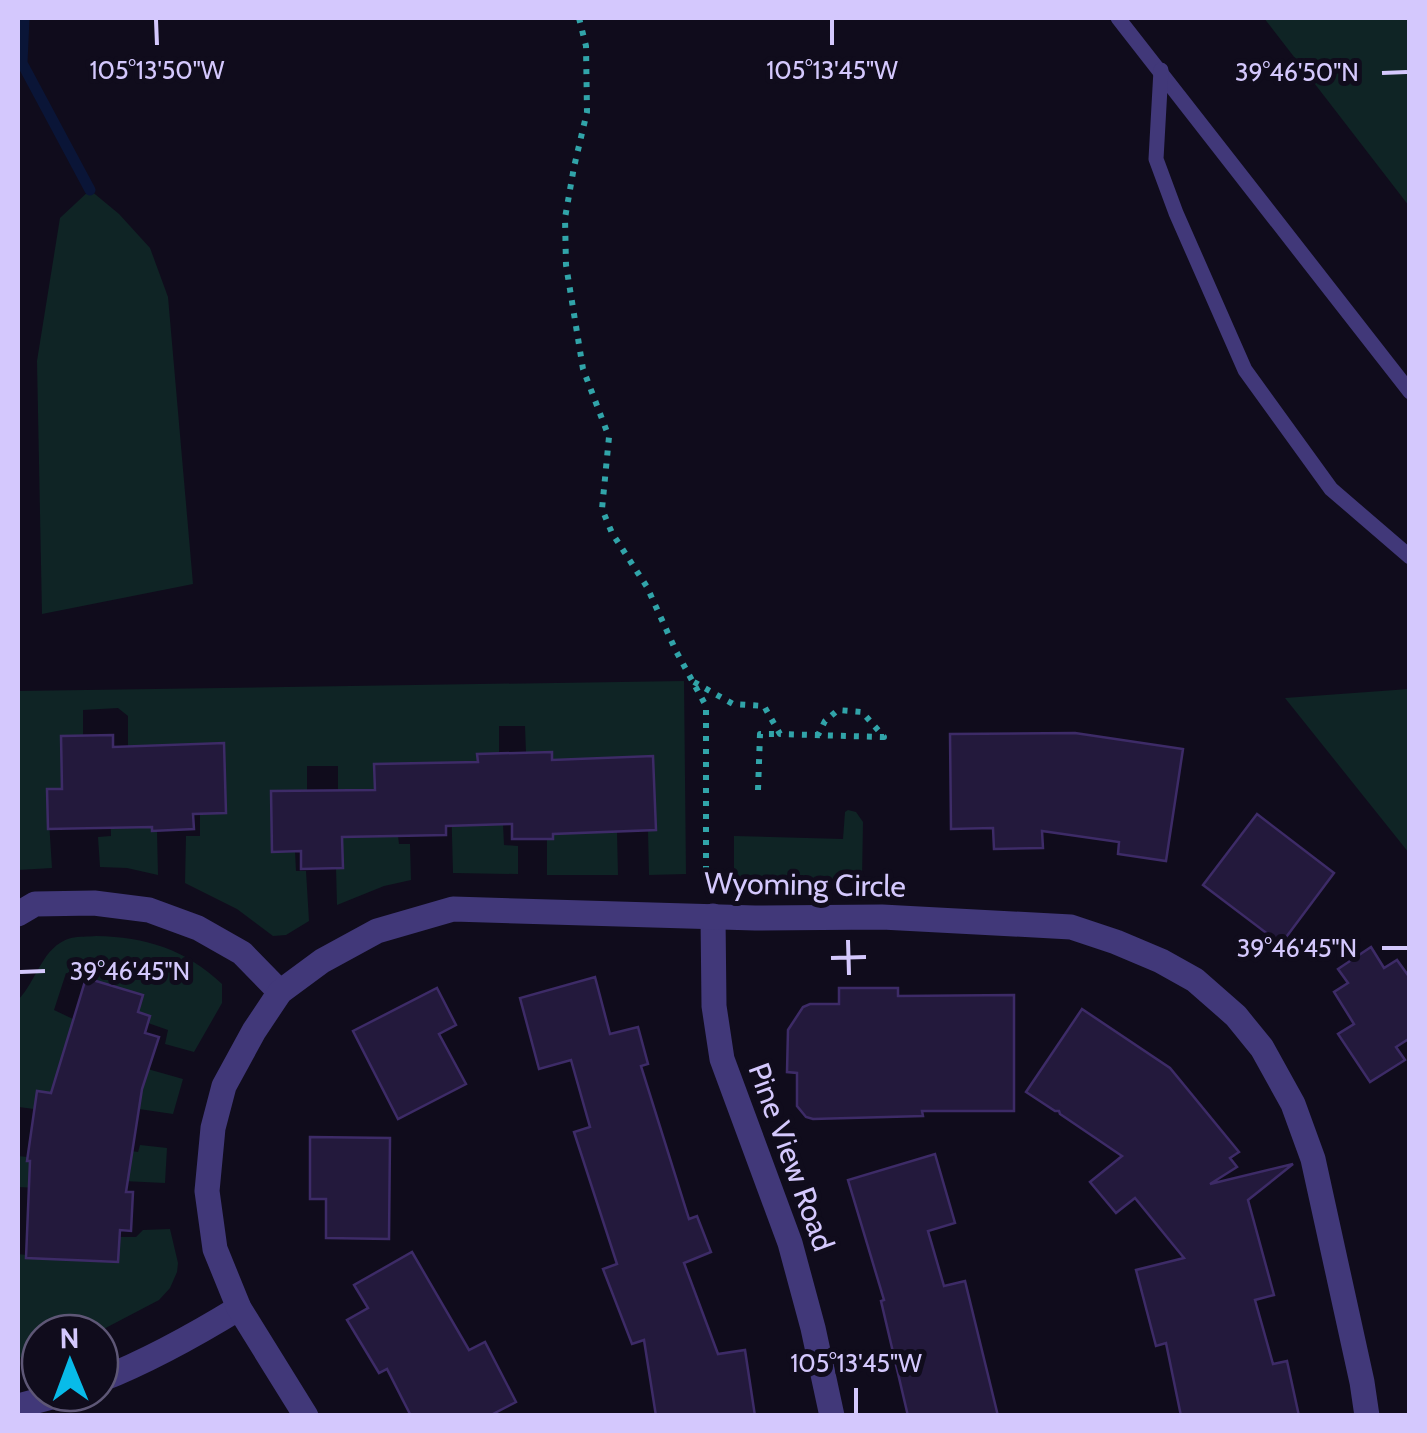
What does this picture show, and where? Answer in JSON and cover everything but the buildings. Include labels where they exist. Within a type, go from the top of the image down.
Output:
[{"type":"street","points":[[18,914],[35,904],[94,903],[150,910],[198,928],[242,952],[280,992]]},
{"type":"street","name":"Wyoming Circle","points":[[306,1416],[238,1308],[215,1249],[207,1191],[214,1128],[224,1086],[280,992],[322,961],[377,931],[453,909],[882,917],[1071,928],[1161,961],[1195,980],[1236,1016],[1262,1048],[1293,1104],[1313,1159],[1367,1416]]},
{"type":"street","name":"Pine View Road","points":[[713,916],[714,1006],[722,1059],[790,1243],[832,1416]]},
{"type":"street","points":[[120,1372],[238,1308]]},
{"type":"lane","points":[[1118,18],[1410,392]]},
{"type":"lane","points":[[1161,70],[1156,159],[1246,370],[1331,489],[1410,557]]},
{"type":"path","points":[[579,18],[586,46],[587,112],[565,218],[566,265],[582,369],[610,437],[602,509],[612,533],[647,587],[706,706],[706,883],[713,916]]},
{"type":"path","points":[[693,681],[733,704],[764,706],[780,734]]},
{"type":"path","points":[[758,790],[760,734],[884,736],[862,712],[838,710],[825,720],[818,734]]},
{"type":"green space","points":[[1264,18],[1409,18],[1409,206]]},
{"type":"green space","points":[[90,190],[150,248],[168,297],[193,584],[42,614],[37,361],[60,218]]},
{"type":"green space","points":[[684,681],[686,874],[649,875],[648,831],[656,830],[587,833],[617,832],[618,875],[547,875],[547,839],[553,838],[552,753],[526,753],[525,726],[499,726],[499,753],[477,754],[479,824],[503,824],[504,845],[518,846],[518,874],[453,873],[450,762],[375,764],[376,836],[398,836],[399,844],[410,844],[411,880],[337,905],[336,868],[343,868],[338,766],[307,766],[307,790],[271,791],[272,851],[295,851],[296,871],[306,871],[309,921],[286,935],[273,936],[237,909],[185,883],[186,836],[200,836],[200,814],[225,813],[224,743],[157,831],[158,875],[100,867],[98,837],[111,836],[110,797],[128,748],[128,716],[118,708],[83,710],[83,735],[61,736],[62,789],[47,790],[52,868],[18,870],[18,691]]},
{"type":"green space","points":[[1410,689],[1409,853],[1285,698]]},
{"type":"green space","points":[[848,810],[856,812],[863,822],[862,879],[734,879],[734,836],[843,839]]},
{"type":"green space","points":[[96,936],[148,942],[179,954],[222,984],[222,1003],[194,1052],[165,1044],[168,1030],[148,1023],[138,1012],[143,995],[66,973],[54,1010],[73,1019],[66,1046],[183,1079],[173,1114],[139,1109],[141,1094],[98,1101],[37,1091],[34,1109],[19,1107],[18,1115],[18,1000],[53,948],[71,938]]},
{"type":"green space","points":[[140,1145],[167,1148],[165,1183],[123,1181],[122,1192],[18,1187],[18,1156],[27,1157],[27,1161],[106,1173],[111,1148],[138,1152]]},
{"type":"green space","points":[[170,1229],[178,1263],[170,1288],[159,1300],[120,1320],[120,1313],[20,1313],[18,1358],[18,1254],[27,1258],[117,1262],[120,1237],[136,1237],[143,1230]]},
{"type":"waterway","points":[[24,18],[22,63],[90,190]]}]
